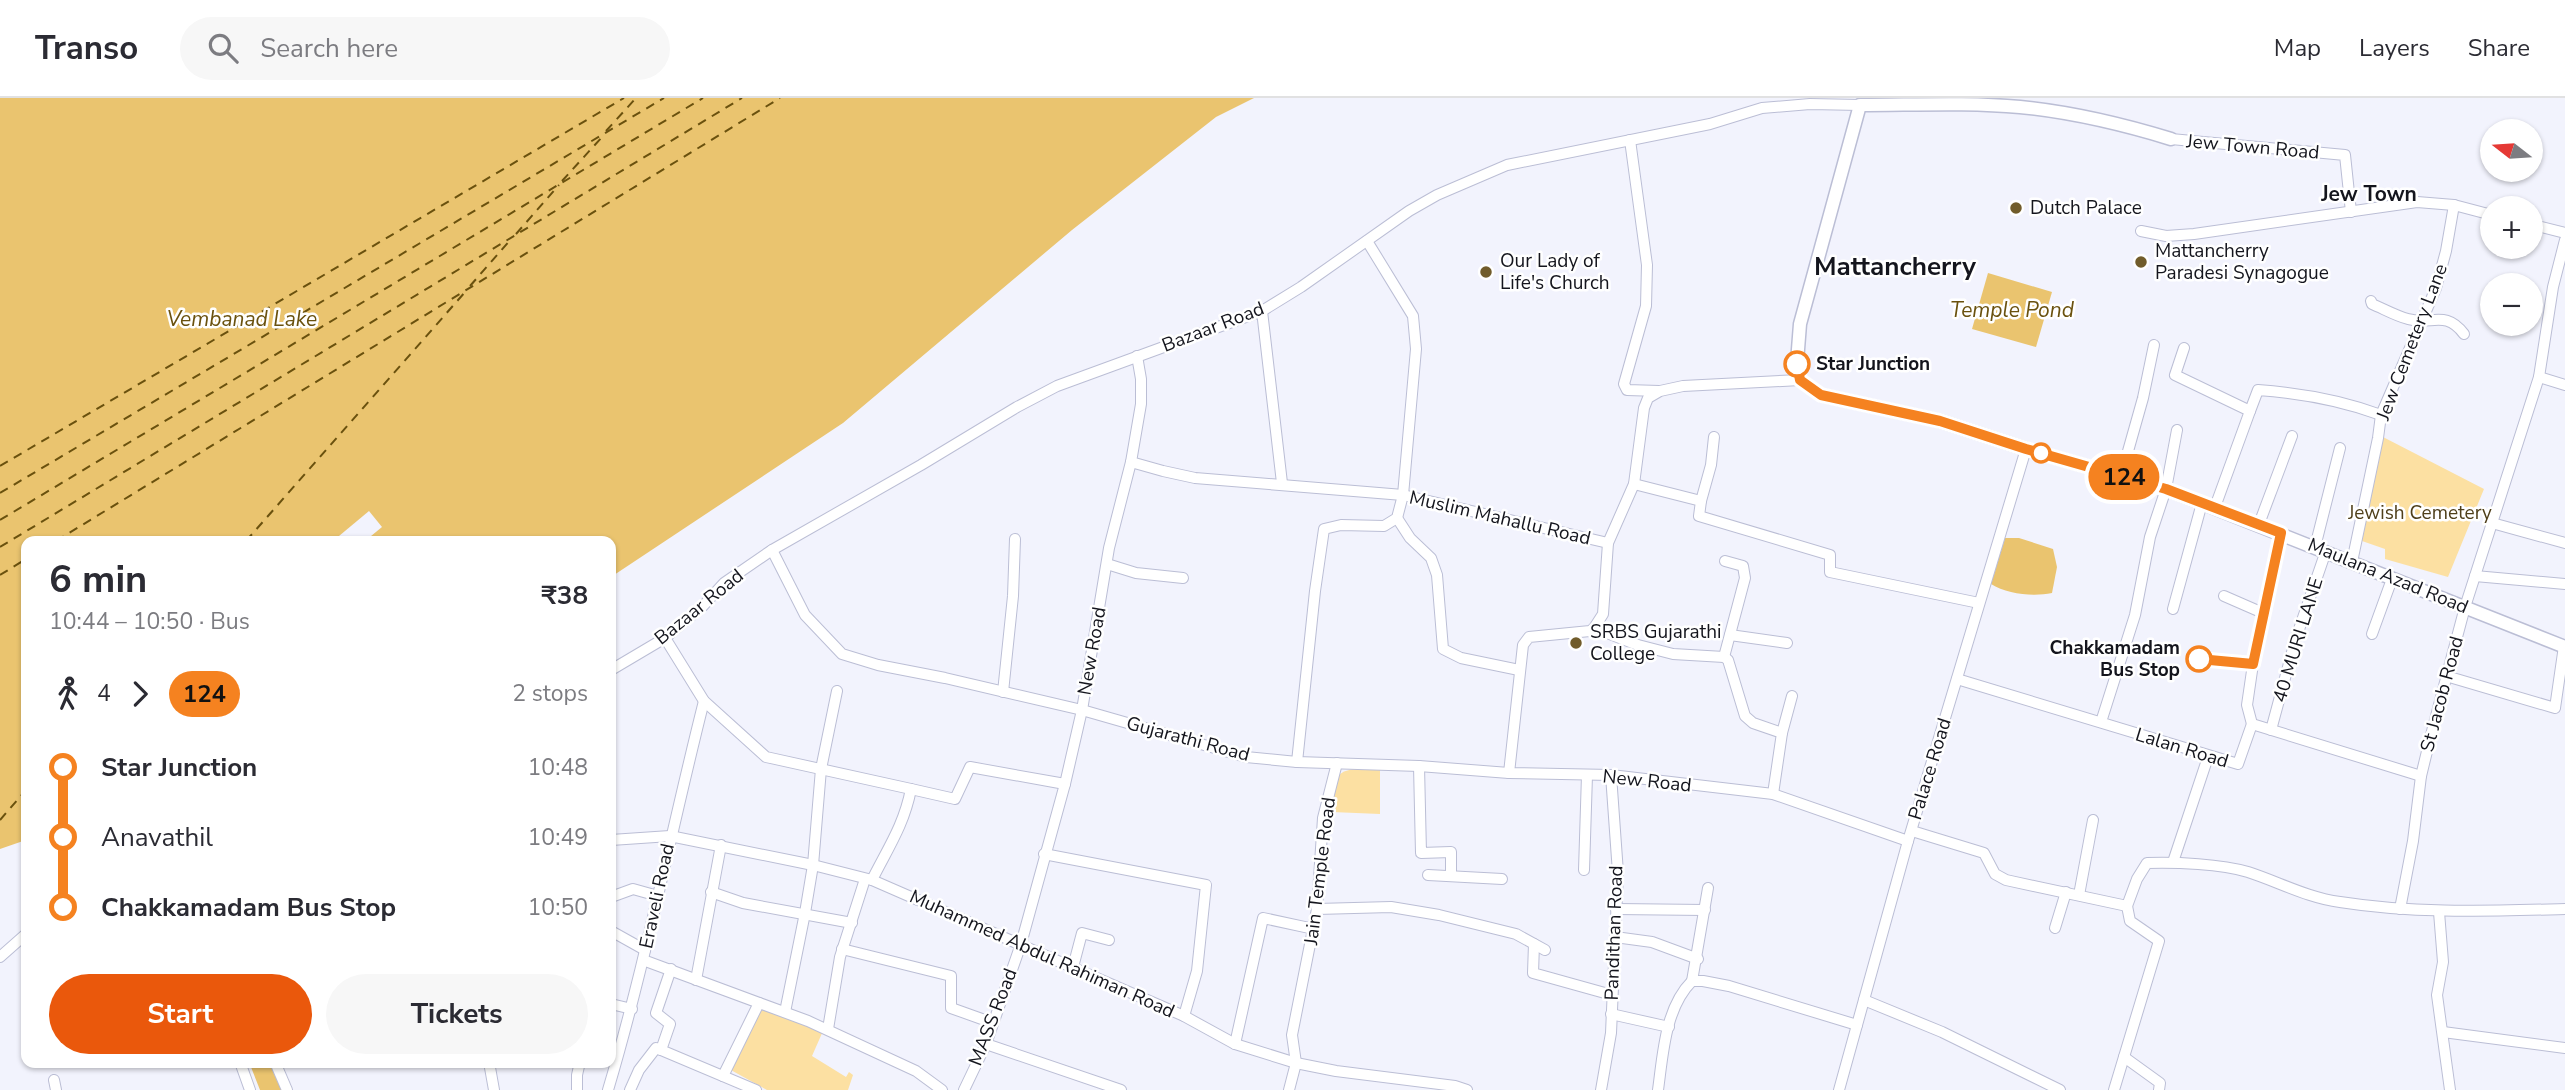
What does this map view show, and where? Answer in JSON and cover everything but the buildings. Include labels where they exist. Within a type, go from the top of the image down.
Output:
[{"type":"main road","points":[[1800,380],[1797,362],[1800,324],[1860,105],[2018,107],[2061,112],[2134,127],[2171,139]]},
{"type":"main road","name":"Maulana Azad Road","points":[[1800,380],[1821,395],[1940,421],[2166,489],[2564,647]]},
{"type":"street","name":"Bazaar Road","points":[[616,667],[665,638],[703,606],[724,583],[772,550],[1047,391],[1262,311],[1409,211],[1437,195],[1507,166],[1710,124],[1762,107],[1860,105]]},
{"type":"street","name":"Jew Town Road","points":[[2171,139],[2345,155],[2351,212]]},
{"type":"street","points":[[1630,140],[1647,265],[1646,306],[1624,384],[1627,390],[1660,391],[1682,386],[1800,380]]},
{"type":"street","points":[[2141,231],[2166,236],[2194,234],[2417,202],[2454,205],[2480,212]]},
{"type":"street","name":"Jew Cemetery Lane","points":[[2352,562],[2381,415],[2436,288],[2454,205]]},
{"type":"street","points":[[2543,227],[2565,233]]},
{"type":"street","name":"St Jacob Road","points":[[2400,909],[2413,841],[2421,776],[2465,607],[2539,377],[2553,287],[2565,240]]},
{"type":"street","points":[[1297,762],[1324,530],[1340,525],[1384,526],[1397,518],[1403,495],[1416,348],[1413,316],[1367,241]]},
{"type":"street","points":[[2553,287],[2565,289]]},
{"type":"street","points":[[2371,301],[2372,304],[2409,320],[2442,318],[2459,328],[2463,334]]},
{"type":"street","points":[[1262,311],[1282,483]]},
{"type":"street","points":[[2121,476],[2143,398],[2154,345]]},
{"type":"street","points":[[2184,348],[2175,375],[2250,411]]},
{"type":"street","name":"New Road","points":[[1021,944],[1065,784],[1082,710],[1107,564],[1131,462],[1141,404],[1137,356]]},
{"type":"street","points":[[2539,377],[2565,385]]},
{"type":"street","points":[[2173,609],[2208,505],[2258,390],[2302,394],[2360,407],[2381,415]]},
{"type":"street","name":"Muslim Mahallu Road","points":[[1131,462],[1195,478],[1282,483],[1403,495],[1608,543],[1633,484],[1644,408],[1648,398],[1660,391]]},
{"type":"street","points":[[2101,722],[2136,615],[2150,537],[2166,489],[2177,430]]},
{"type":"street","points":[[2259,524],[2292,436]]},
{"type":"street","points":[[1714,437],[1711,465],[1699,516],[1830,555],[1830,572],[1979,603]]},
{"type":"street","name":"40 MURI LANE","points":[[2271,730],[2320,549],[2340,448]]},
{"type":"street","name":"Palace Road","points":[[1839,1090],[1910,836],[2026,449]]},
{"type":"street","points":[[1633,484],[1701,501]]},
{"type":"street","points":[[1397,518],[1410,538],[1431,558],[1437,575],[1443,649],[1461,658],[1519,670]]},
{"type":"street","points":[[2492,523],[2565,543]]},
{"type":"street","points":[[2281,533],[2253,664],[2247,705],[2252,724],[2421,776]]},
{"type":"street","points":[[1003,692],[1013,596],[1015,539]]},
{"type":"street","points":[[1509,773],[1523,645],[1529,637],[1590,631],[1594,628],[1603,614],[1608,543]]},
{"type":"street","name":"Gujarathi Road","points":[[772,550],[805,615],[842,654],[878,665],[1082,710],[1247,757],[1337,763]]},
{"type":"street","points":[[1724,657],[1745,578],[1743,566],[1725,561]]},
{"type":"street","points":[[1107,564],[1136,573],[1184,578]]},
{"type":"street","points":[[2475,576],[2565,584]]},
{"type":"street","points":[[2372,634],[2392,579]]},
{"type":"street","points":[[2224,596],[2263,613]]},
{"type":"street","points":[[1594,628],[1673,654],[1724,657],[1731,664],[1745,716],[1753,723],[1782,733]]},
{"type":"street","points":[[1730,635],[1787,643]]},
{"type":"street","points":[[665,638],[704,701],[766,757],[955,799],[970,767],[1065,784]]},
{"type":"street","points":[[2446,676],[2556,708],[2564,647]]},
{"type":"street","points":[[2198,659],[2253,664]]},
{"type":"street","name":"Lalan Road","points":[[1957,679],[2207,757],[2238,764],[2252,724]]},
{"type":"street","points":[[785,1012],[813,865],[821,769],[837,691]]},
{"type":"street","points":[[1773,794],[1782,733],[1792,696]]},
{"type":"street","name":"Eraveli Road","points":[[616,1063],[632,1009],[670,836],[704,701]]},
{"type":"street","points":[[2173,862],[2207,757]]},
{"type":"street","name":"New Road","points":[[1337,763],[1509,773],[1611,775],[1773,794],[1910,836],[1984,853],[1995,874],[2006,880],[2127,906]]},
{"type":"street","name":"Jain Temple Road","points":[[1289,1090],[1296,1063],[1292,1035],[1317,909],[1323,818],[1337,763]]},
{"type":"street","points":[[1419,766],[1421,853],[1451,852],[1451,876]]},
{"type":"street","points":[[1584,870],[1587,775]]},
{"type":"street","name":"Pandithan Road","points":[[1601,1090],[1611,1033],[1618,873],[1611,775]]},
{"type":"street","points":[[828,1030],[842,949],[868,879],[893,844],[907,808],[911,789]]},
{"type":"street","points":[[2079,895],[2093,820]]},
{"type":"street","name":"Muhammed Abdul Rahiman Road","points":[[616,841],[670,836],[868,879],[1184,1016],[1235,1044],[1296,1063],[1336,1071],[1455,1086],[1467,1090]]},
{"type":"street","points":[[696,980],[721,845]]},
{"type":"street","points":[[1044,854],[1206,886],[1197,971],[1184,1016]]},
{"type":"street","points":[[2114,1090],[2159,941],[2130,921],[2127,906],[2137,879],[2147,863],[2173,862],[2246,872],[2337,902],[2400,909],[2439,912],[2565,909]]},
{"type":"street","points":[[1427,875],[1502,879]]},
{"type":"street","points":[[1658,1090],[1676,1003],[1692,981],[1698,959],[1708,888]]},
{"type":"street","points":[[616,895],[633,889],[658,896]]},
{"type":"street","points":[[711,892],[743,903],[852,923]]},
{"type":"street","points":[[2055,928],[2066,892]]},
{"type":"street","points":[[1317,909],[1391,907],[1439,915],[1516,934],[1545,950]]},
{"type":"street","points":[[1616,909],[1705,910]]},
{"type":"street","points":[[2439,912],[2443,962],[2437,995],[2450,1090]]},
{"type":"street","points":[[1235,1044],[1263,918],[1314,929]]},
{"type":"street","points":[[1073,967],[1082,933],[1109,940]]},
{"type":"street","points":[[616,935],[644,955],[671,969],[828,1030],[916,1071],[942,1090]]},
{"type":"street","points":[[1615,937],[1652,942],[1698,959]]},
{"type":"street","points":[[0,957],[21,938]]},
{"type":"street","name":"MASS Road","points":[[964,1090],[986,1044],[1021,944]]},
{"type":"street","points":[[1534,944],[1533,973],[1612,995]]},
{"type":"street","points":[[842,949],[951,976],[951,1008],[993,1023]]},
{"type":"street","points":[[661,1049],[670,1024],[656,1013],[671,969]]},
{"type":"street","points":[[1692,981],[1729,986],[1857,1025]]},
{"type":"street","points":[[1864,1000],[1942,1032],[2060,1090]]},
{"type":"street","points":[[723,1076],[759,1003]]},
{"type":"street","points":[[616,1005],[632,1009]]},
{"type":"street","points":[[1611,1014],[1669,1027]]},
{"type":"street","points":[[2443,1032],[2565,1048]]},
{"type":"street","points":[[986,1044],[1121,1090]]},
{"type":"street","points":[[630,1090],[639,1070],[656,1048],[756,1090]]},
{"type":"street","points":[[2124,1056],[2160,1083],[2159,1090]]},
{"type":"street","points":[[242,1068],[250,1090]]},
{"type":"street","points":[[278,1068],[287,1090]]},
{"type":"street","points":[[490,1068],[494,1090]]},
{"type":"street","points":[[577,1090],[579,1068]]},
{"type":"street","name":"Eraveli Road","points":[[608,1090],[615,1068]]},
{"type":"green space","name":"Jewish Cemetery","points":[[2383,437],[2484,489],[2448,577],[2385,559],[2385,549],[2362,541]]},
{"type":"green space","points":[[1380,768],[1380,814],[1332,812],[1335,786],[1341,773],[1355,769]]},
{"type":"green space","points":[[761,1006],[823,1031],[812,1056],[846,1077],[849,1072],[853,1075],[848,1090],[767,1090],[729,1069]]},
{"type":"water","name":"Vembanad Lake","points":[[0,98],[1254,98],[1216,117],[1072,230],[843,423],[616,574],[616,536],[21,536],[21,842],[0,849]]},
{"type":"water","name":"Temple Pond","points":[[1988,273],[2052,292],[2036,347],[1972,329]]},
{"type":"water","points":[[2005,538],[2019,538],[2053,549],[2057,567],[2052,593],[2020,594],[1991,584]]},
{"type":"water","points":[[251,1068],[275,1068],[282,1090],[260,1090]]},
{"type":"pier","points":[[369,511],[382,527],[371,536],[339,536]]},
{"type":"ferry route","points":[[0,466],[624,98]]},
{"type":"ferry route","points":[[606,131],[636,98]]},
{"type":"ferry route","points":[[0,493],[664,98]]},
{"type":"ferry route","points":[[0,520],[703,98]]},
{"type":"ferry route","points":[[0,547],[742,98]]},
{"type":"ferry route","points":[[64,536],[780,98]]},
{"type":"ferry route","points":[[562,181],[603,136]]},
{"type":"ferry route","points":[[516,234],[559,185]]},
{"type":"ferry route","points":[[470,286],[512,238]]},
{"type":"ferry route","points":[[250,536],[466,291]]},
{"type":"ferry route","points":[[0,575],[21,562]]},
{"type":"ferry route","points":[[0,820],[21,796]]},
{"type":"bus line","name":"124","points":[[1797,364],[1800,380],[1821,395],[1940,421],[2166,489],[2281,533],[2253,664],[2199,659]]},
{"type":"place","name":"Dutch Palace","points":[[2016,208]]},
{"type":"place","name":"Mattancherry Paradesi Synagogue","points":[[2141,262]]},
{"type":"place","name":"Our Lady of Life's Church","points":[[1486,272]]},
{"type":"place","name":"Star Junction","points":[[1797,364]]},
{"type":"place","name":"SRBS Gujarathi College","points":[[1576,643]]},
{"type":"place","name":"Chakkamadam Bus Stop","points":[[2199,659]]},
{"type":"district","name":"Jew Town","points":[[2369,194]]},
{"type":"district","name":"Mattancherry","points":[[1895,266]]}]
